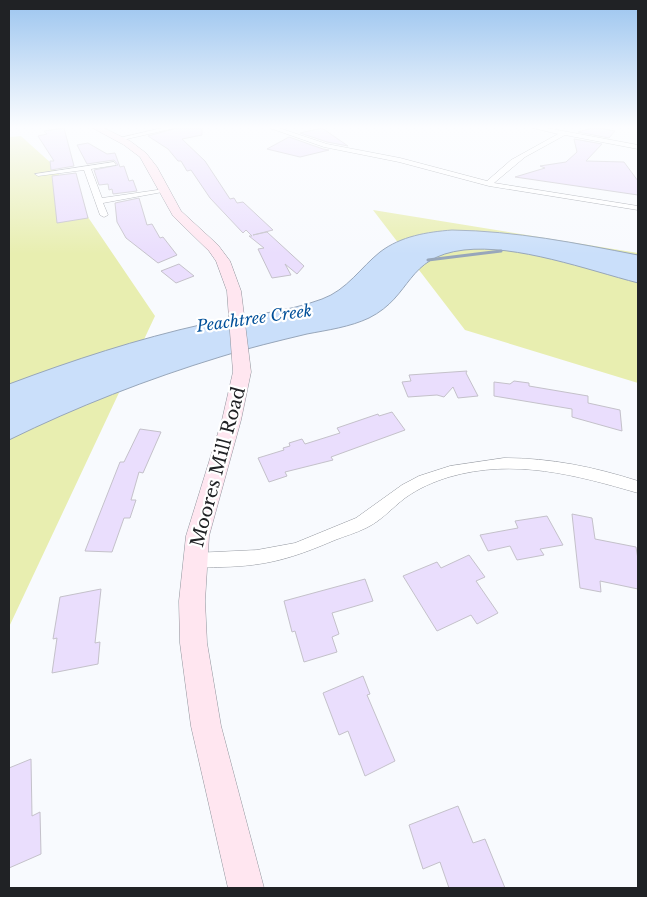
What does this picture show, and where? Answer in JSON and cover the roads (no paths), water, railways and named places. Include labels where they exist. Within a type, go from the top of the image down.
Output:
[{"type":"street","points":[[38,174],[72,170]]},
{"type":"street","points":[[88,170],[104,215]]},
{"type":"street","name":"Moores Mill Road","points":[[152,170],[173,209],[213,248],[222,260],[230,274],[236,308],[242,372],[234,416],[203,508],[194,560],[192,631],[203,707],[246,888]]},
{"type":"street","points":[[437,170],[489,184],[638,208]]},
{"type":"street","points":[[489,184],[500,170]]},
{"type":"street","points":[[99,202],[164,191]]},
{"type":"street","points":[[194,560],[246,559],[294,550],[362,522],[403,491],[422,481],[466,467],[501,462],[573,467],[638,486]]},
{"type":"water","points":[[452,230],[523,235],[638,255],[638,283],[529,254],[484,249],[464,250],[445,254],[430,260],[383,309],[362,321],[252,348],[139,384],[86,405],[9,440],[9,384],[81,358],[154,336],[308,304],[339,290],[380,252],[397,242],[414,236]]},
{"type":"waterway","name":"Peachtree Creek","points":[[428,260],[501,251]]}]
